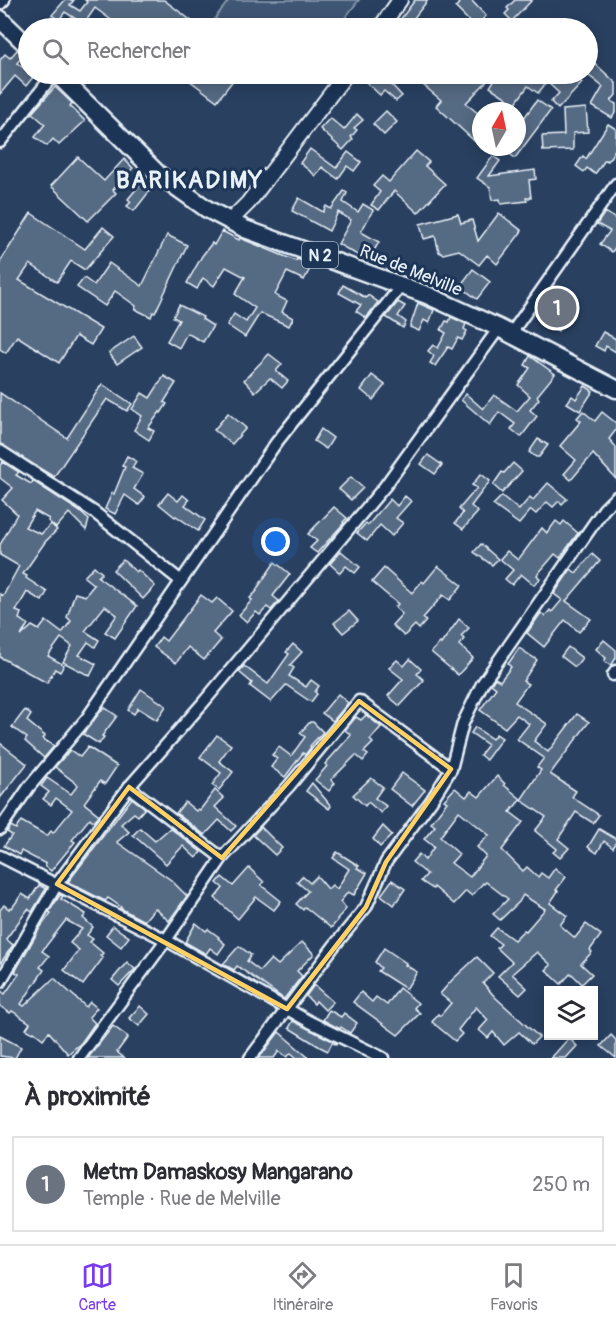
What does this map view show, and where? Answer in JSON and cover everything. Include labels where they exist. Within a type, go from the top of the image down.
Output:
[{"type":"main road","points":[[0,19],[18,36]]},
{"type":"main road","name":"Rue de Melville","points":[[66,84],[158,174],[207,209],[245,229],[427,295],[504,331],[616,389]]},
{"type":"street","points":[[0,4],[4,0]]},
{"type":"street","points":[[387,18],[400,0]]},
{"type":"street","points":[[0,142],[48,84]]},
{"type":"street","points":[[230,221],[248,203],[338,84]]},
{"type":"street","points":[[0,982],[57,884],[129,787],[210,695],[385,486],[616,184]]},
{"type":"street","points":[[0,830],[29,787],[87,718],[276,443],[402,285]]},
{"type":"street","points":[[0,451],[94,512],[180,581]]},
{"type":"street","points":[[250,1058],[334,946],[366,908],[386,862],[431,801],[451,769],[463,723],[482,684],[604,509],[616,497]]},
{"type":"street","points":[[79,1058],[166,940],[222,858],[289,786],[359,701],[451,769]]},
{"type":"street","points":[[129,787],[222,858]]},
{"type":"street","points":[[0,856],[166,940],[287,1009],[383,1058]]},
{"type":"highlighted area","points":[[359,701],[451,769],[386,862],[366,907],[287,1009],[57,884],[129,787],[222,858]]},
{"type":"shaded area","points":[[229,0],[359,0],[345,18],[215,18]]},
{"type":"building","points":[[65,0],[74,0],[70,5],[80,11],[87,2],[85,0],[164,0],[188,18],[108,18],[95,8],[88,18],[74,18],[65,12],[60,18],[52,15]]},
{"type":"building","points":[[415,0],[428,0],[414,18],[402,18]]},
{"type":"building","points":[[456,0],[471,0],[486,16],[466,18],[455,7],[459,4]]},
{"type":"building","points":[[515,0],[532,0],[515,18],[509,18],[505,14],[509,10],[507,8]]},
{"type":"building","points":[[18,51],[18,79],[15,76],[0,94],[0,60],[5,54],[10,58]]},
{"type":"building","points":[[598,66],[616,83],[616,95],[611,101],[616,104],[616,111],[612,118],[592,106],[603,87],[598,83]]},
{"type":"building","points":[[194,84],[230,84],[217,101]]},
{"type":"building","points":[[368,84],[391,84],[402,96],[396,101],[384,91],[380,95]]},
{"type":"building","points":[[422,84],[484,84],[466,103],[472,108],[472,139],[436,106],[441,100]]},
{"type":"building","points":[[492,84],[545,84],[538,93],[528,86],[516,102],[504,102],[507,98],[490,87]]},
{"type":"building","points":[[549,84],[581,84],[558,109],[551,102],[559,93]]},
{"type":"building","points":[[55,87],[72,103],[70,106],[85,121],[59,145],[53,139],[47,146],[35,137],[45,124],[32,113]]},
{"type":"building","points":[[537,100],[551,110],[526,143],[526,115]]},
{"type":"building","points":[[586,108],[588,132],[573,133],[573,150],[543,151],[542,136],[564,135],[563,110]]},
{"type":"building","points":[[386,111],[397,122],[384,135],[373,124]]},
{"type":"building","points":[[357,114],[363,120],[354,128],[357,130],[351,137],[353,139],[343,150],[320,129],[330,118],[344,130]]},
{"type":"building","points":[[608,124],[616,129],[616,148],[608,161],[605,160],[595,174],[587,168],[584,172],[576,166],[583,156],[586,159]]},
{"type":"building","points":[[310,149],[336,168],[348,152],[361,162],[354,171],[347,166],[338,179],[322,167],[316,176],[300,163]]},
{"type":"building","points":[[416,151],[429,162],[425,166],[445,184],[418,213],[394,191],[379,210],[371,205],[380,192],[373,186],[382,176],[389,182]]},
{"type":"building","points":[[493,156],[500,161],[489,176],[535,170],[536,179],[529,180],[531,198],[526,198],[527,201],[501,204],[500,199],[492,200],[490,187],[477,178]]},
{"type":"building","points":[[78,157],[104,181],[124,159],[133,168],[113,190],[116,193],[88,221],[51,186]]},
{"type":"building","points":[[143,181],[152,188],[134,211],[127,206],[131,202],[128,199]]},
{"type":"building","points":[[344,191],[347,193],[343,202],[358,212],[363,204],[373,210],[361,232],[379,242],[368,261],[338,244],[351,220],[338,212],[329,231],[292,211],[299,198],[323,212],[326,206],[331,209]]},
{"type":"building","points":[[605,212],[616,219],[616,246],[612,252],[600,244],[610,231],[597,224]]},
{"type":"building","points":[[31,213],[85,249],[103,227],[114,236],[85,270],[71,261],[57,282],[30,264],[19,280],[101,329],[91,345],[76,336],[59,363],[17,336],[6,353],[0,349],[0,262]]},
{"type":"building","points":[[499,213],[522,231],[497,264],[487,255],[479,265],[459,250],[443,254],[439,252],[435,236],[424,239],[420,224],[458,214],[461,223],[472,220],[478,241]]},
{"type":"building","points":[[222,231],[239,240],[240,238],[296,261],[297,259],[312,265],[304,280],[287,272],[275,295],[287,301],[282,312],[293,318],[289,326],[260,313],[245,337],[227,325],[234,314],[246,322],[255,308],[235,294],[245,277],[226,267],[214,286],[203,278],[197,289],[187,283],[202,256],[212,243],[214,245]]},
{"type":"building","points":[[167,235],[187,245],[151,317],[135,309],[136,306],[115,291],[105,306],[77,287],[84,278],[94,285],[109,263],[142,286]]},
{"type":"building","points":[[473,269],[490,282],[477,299],[460,286]]},
{"type":"building","points":[[343,285],[366,298],[368,295],[378,302],[366,318],[356,311],[361,305],[339,293]]},
{"type":"building","points":[[559,290],[576,300],[558,331],[540,320],[546,311],[539,306],[548,294],[553,298]]},
{"type":"building","points":[[398,302],[405,306],[398,316],[406,322],[403,328],[386,317]]},
{"type":"building","points":[[418,303],[434,310],[429,323],[424,320],[419,331],[410,327]]},
{"type":"building","points":[[179,305],[203,317],[202,319],[213,326],[203,342],[187,333],[179,348],[167,341],[179,320],[173,317]]},
{"type":"building","points":[[451,317],[466,324],[464,329],[467,331],[462,340],[458,338],[452,349],[448,347],[435,366],[430,363],[434,356],[428,351],[433,345],[438,348],[446,333],[441,330]]},
{"type":"building","points":[[603,332],[616,339],[616,352],[606,346],[604,351],[595,346]]},
{"type":"building","points":[[134,336],[142,347],[117,364],[109,353]]},
{"type":"building","points":[[269,354],[282,364],[276,371],[288,381],[282,388],[270,378],[255,392],[244,380]]},
{"type":"building","points":[[530,356],[555,374],[537,396],[539,399],[530,410],[537,416],[521,437],[511,429],[515,424],[499,412],[490,425],[461,400],[466,394],[483,409],[494,395],[517,411],[530,396],[518,385],[530,368],[525,365]]},
{"type":"building","points":[[372,375],[385,385],[373,400],[361,390]]},
{"type":"building","points":[[164,376],[176,383],[164,402],[167,404],[148,428],[154,431],[149,440],[134,430],[142,416],[132,409],[142,393],[150,398]]},
{"type":"building","points":[[102,384],[132,404],[127,411],[107,399],[54,477],[0,444],[0,393],[67,438]]},
{"type":"building","points":[[585,386],[593,391],[580,411],[567,403],[572,396],[576,399]]},
{"type":"building","points":[[583,411],[595,421],[602,412],[616,423],[616,430],[609,439],[616,447],[616,479],[593,454],[571,480],[564,474],[576,460],[560,446],[581,421],[577,418]]},
{"type":"building","points":[[228,413],[246,428],[232,444],[214,430]]},
{"type":"building","points":[[321,429],[333,438],[326,449],[314,441]]},
{"type":"building","points":[[538,439],[548,445],[539,457],[536,457],[529,452]]},
{"type":"building","points":[[428,455],[442,465],[435,474],[421,464]]},
{"type":"building","points":[[127,456],[136,461],[132,468],[143,474],[134,489],[145,497],[139,505],[125,495],[115,514],[105,509],[112,493],[114,494]]},
{"type":"building","points":[[3,462],[19,472],[16,475],[31,484],[33,481],[89,520],[86,530],[69,513],[56,528],[48,521],[49,519],[35,511],[25,527],[41,534],[51,524],[57,530],[45,542],[23,574],[47,592],[42,601],[27,592],[16,611],[21,613],[19,619],[28,624],[21,636],[32,626],[39,630],[46,621],[62,633],[71,621],[67,617],[75,593],[85,596],[94,585],[84,577],[94,566],[102,573],[98,577],[137,606],[115,638],[105,632],[117,615],[105,606],[85,631],[99,640],[95,647],[88,642],[79,655],[96,664],[90,676],[63,662],[72,646],[61,638],[48,656],[64,665],[60,672],[55,669],[47,683],[0,657],[0,594],[3,596],[19,566],[0,555],[0,545],[17,514],[2,500],[13,488],[0,478],[0,465]]},
{"type":"building","points":[[513,463],[522,471],[502,493],[493,485],[502,472],[504,473]]},
{"type":"building","points":[[481,474],[490,481],[471,506],[478,512],[463,529],[455,523],[463,513],[459,509],[477,488],[472,485]]},
{"type":"building","points":[[351,477],[363,488],[351,500],[339,489]]},
{"type":"building","points":[[548,483],[567,499],[562,504],[559,501],[553,507],[547,502],[536,514],[531,510],[519,524],[493,505],[502,496],[519,510],[530,497],[533,500]]},
{"type":"building","points":[[168,493],[178,501],[183,495],[189,500],[185,505],[205,520],[198,531],[159,504]]},
{"type":"building","points":[[405,496],[411,501],[396,518],[403,523],[392,536],[380,525],[367,541],[357,533],[366,523],[368,525],[390,499],[397,506]]},
{"type":"building","points":[[334,507],[347,518],[317,553],[310,548],[317,541],[308,534]]},
{"type":"building","points":[[556,521],[561,525],[564,521],[578,533],[560,558],[555,554],[537,575],[540,579],[534,585],[521,574],[512,585],[505,579],[513,570],[500,559],[507,551],[518,560],[542,528],[547,533]]},
{"type":"building","points":[[481,544],[498,559],[492,565],[474,552]]},
{"type":"building","points":[[341,551],[360,567],[355,573],[346,566],[340,573],[330,564]]},
{"type":"building","points":[[592,554],[600,561],[566,601],[591,619],[579,632],[565,620],[544,647],[527,633],[541,613],[545,616],[550,610],[552,612],[562,600],[554,594],[571,569],[576,573]]},
{"type":"building","points":[[123,560],[155,586],[143,599],[113,570]]},
{"type":"building","points":[[275,562],[290,574],[273,596],[279,601],[271,610],[267,607],[260,615],[256,612],[247,622],[239,615],[252,600],[250,598]]},
{"type":"building","points":[[438,566],[462,585],[450,600],[443,595],[423,618],[426,621],[419,629],[415,625],[404,636],[392,625],[402,614],[395,607],[398,604],[372,582],[384,568],[412,593]]},
{"type":"building","points":[[201,595],[212,603],[217,598],[232,611],[213,633],[221,640],[204,660],[188,647],[176,663],[154,647],[161,637],[166,641]]},
{"type":"building","points":[[349,611],[358,621],[343,633],[334,623]]},
{"type":"building","points":[[459,619],[469,628],[461,636],[464,639],[459,645],[473,658],[458,675],[431,652],[441,644]]},
{"type":"building","points":[[604,640],[616,650],[616,658],[611,666],[604,661],[606,658],[596,649]]},
{"type":"building","points":[[293,644],[302,652],[290,665],[294,668],[289,676],[306,687],[311,680],[319,686],[315,692],[317,694],[311,702],[286,685],[271,702],[250,686],[252,683],[239,672],[244,666],[268,684],[289,654],[286,652]]},
{"type":"building","points":[[568,647],[582,658],[575,667],[561,656]]},
{"type":"building","points":[[519,648],[537,660],[523,681],[528,684],[515,702],[547,724],[534,741],[548,752],[577,714],[589,722],[550,774],[576,791],[572,797],[599,815],[593,823],[576,812],[558,839],[569,848],[560,858],[553,852],[557,849],[535,831],[546,817],[521,800],[541,770],[537,767],[544,758],[517,739],[529,724],[517,715],[505,728],[480,710],[496,688],[491,684],[495,678],[500,681],[511,667],[508,664]]},
{"type":"building","points":[[410,659],[421,669],[417,674],[424,680],[400,706],[388,696],[403,679],[389,668],[397,660],[404,666]]},
{"type":"building","points":[[141,689],[166,706],[157,720],[138,708],[134,714],[128,710]]},
{"type":"building","points":[[338,694],[348,703],[333,721],[322,713]]},
{"type":"building","points":[[104,707],[117,716],[102,736],[104,737],[99,744],[83,734]]},
{"type":"building","points":[[25,710],[31,715],[27,721],[45,736],[43,739],[54,746],[44,758],[25,741],[27,738],[12,727]]},
{"type":"building","points":[[366,715],[381,727],[370,740],[373,743],[364,752],[368,755],[363,761],[356,755],[331,780],[335,783],[329,791],[315,780],[327,766],[325,764],[351,735],[345,730],[356,717],[361,720]]},
{"type":"building","points":[[310,722],[313,722],[323,732],[285,777],[271,767],[277,759],[272,755],[279,747],[291,756],[305,737],[300,733]]},
{"type":"building","points":[[475,727],[492,739],[496,734],[502,738],[486,760],[480,755],[488,745],[471,733]]},
{"type":"building","points":[[217,735],[231,745],[219,761],[233,772],[219,790],[212,785],[221,773],[200,757]]},
{"type":"building","points":[[0,743],[27,764],[0,798]]},
{"type":"building","points":[[88,747],[117,766],[105,784],[100,781],[84,803],[99,815],[94,822],[90,818],[72,840],[75,842],[51,871],[45,866],[46,864],[21,851],[19,855],[4,846],[12,835],[7,832],[11,826],[16,829],[21,821],[47,836],[51,831],[53,833],[72,810],[56,798],[51,805],[43,799],[49,792],[41,786],[47,778],[71,794],[78,785],[55,767],[70,750],[80,757]]},
{"type":"building","points":[[402,773],[425,790],[412,806],[390,789]]},
{"type":"building","points":[[497,776],[521,799],[510,812],[523,822],[502,850],[523,871],[527,867],[538,877],[541,873],[548,878],[555,868],[566,877],[550,903],[567,916],[560,925],[575,938],[586,924],[601,935],[590,950],[592,952],[581,964],[592,974],[582,984],[571,973],[561,984],[546,970],[551,965],[537,952],[512,974],[527,988],[520,995],[498,976],[512,962],[497,948],[501,944],[490,936],[497,928],[514,940],[524,930],[526,931],[545,909],[523,895],[500,920],[493,914],[508,899],[486,882],[472,896],[466,891],[454,904],[434,887],[433,889],[421,881],[427,874],[412,862],[419,854],[425,860],[434,847],[424,839],[435,826],[431,823],[447,802],[444,800],[455,788],[466,797],[471,791],[479,797]],"holes":[[[459,811],[489,835],[477,847],[486,856],[470,877],[451,863],[459,854],[440,837]]]},
{"type":"building","points":[[371,778],[383,787],[375,798],[386,806],[381,813],[368,802],[365,806],[353,795]]},
{"type":"building","points":[[312,783],[331,806],[329,809],[306,791]]},
{"type":"building","points":[[215,790],[224,798],[215,807],[236,826],[231,831],[219,820],[205,835],[176,813],[185,802],[196,811],[200,810]]},
{"type":"building","points":[[132,798],[145,808],[138,816],[134,813],[121,824],[129,832],[117,842],[171,880],[187,896],[169,921],[155,908],[144,921],[120,908],[108,898],[105,901],[68,882]]},
{"type":"building","points":[[383,826],[392,835],[380,847],[373,839]]},
{"type":"building","points":[[261,827],[282,848],[275,855],[253,835]]},
{"type":"building","points":[[140,828],[155,841],[170,828],[201,852],[196,858],[183,846],[166,864],[133,835]]},
{"type":"building","points":[[599,829],[616,839],[616,843],[613,848],[604,841],[597,853],[588,847]]},
{"type":"building","points":[[337,852],[367,873],[354,895],[348,892],[340,902],[346,909],[331,928],[305,907],[303,910],[296,904],[308,891],[297,882],[302,876],[310,883],[317,876],[328,889],[332,885],[337,889],[349,869],[333,858]]},
{"type":"building","points":[[249,868],[264,882],[261,885],[281,901],[274,910],[256,897],[238,919],[215,898],[223,888],[217,883],[222,877],[233,886]]},
{"type":"building","points":[[392,880],[405,889],[394,905],[381,895]]},
{"type":"building","points":[[39,885],[46,889],[32,912],[28,909],[6,939],[13,945],[0,964],[0,910],[4,905],[9,909],[12,908],[22,894],[30,899]]},
{"type":"building","points":[[60,895],[63,896],[61,899],[86,914],[83,918],[93,927],[87,935],[93,939],[90,942],[103,953],[100,956],[103,958],[83,985],[64,970],[79,950],[70,943],[82,929],[66,920],[42,951],[49,956],[40,967],[44,970],[21,1004],[24,1006],[54,978],[86,1007],[90,1002],[97,1008],[89,1017],[95,1023],[81,1043],[68,1054],[49,1032],[43,1039],[26,1029],[30,1023],[0,1006],[0,990],[5,994],[19,974],[15,972]]},
{"type":"building","points":[[196,923],[206,931],[208,929],[225,944],[218,954],[210,948],[206,954],[185,942]]},
{"type":"building","points":[[113,926],[129,937],[121,947],[106,935]]},
{"type":"building","points":[[302,942],[314,954],[297,971],[302,976],[284,999],[237,966],[234,970],[223,964],[239,946],[251,955],[247,961],[260,971],[271,959],[278,965]]},
{"type":"building","points":[[384,948],[417,972],[406,989],[378,971],[381,968],[375,962]]},
{"type":"building","points":[[477,957],[493,973],[483,983],[539,1037],[532,1044],[519,1032],[504,1045],[493,1032],[488,1038],[479,1030],[488,1020],[476,1007],[458,1030],[462,1034],[455,1041],[432,1022],[451,1003],[440,994]]},
{"type":"building","points":[[127,962],[135,969],[119,986],[112,980]]},
{"type":"building","points":[[314,985],[333,1002],[325,1010],[316,1001],[314,1004],[306,996]]},
{"type":"building","points":[[399,988],[418,1003],[414,1008],[420,1013],[398,1035],[353,1002],[361,992],[372,1002],[376,997],[387,1005]]},
{"type":"building","points":[[140,1006],[149,1014],[139,1026],[129,1018]]},
{"type":"building","points":[[329,1010],[341,1017],[344,1013],[357,1023],[350,1033],[323,1020]]},
{"type":"building","points":[[293,1021],[337,1043],[332,1043],[328,1051],[320,1047],[289,1028]]},
{"type":"building","points":[[113,1026],[128,1037],[117,1052],[124,1058],[88,1058]]},
{"type":"building","points":[[279,1032],[309,1058],[297,1058],[291,1053],[287,1057],[279,1051],[274,1058],[259,1058]]},
{"type":"building","points":[[611,1035],[616,1040],[616,1058],[601,1046]]},
{"type":"building","points":[[0,1036],[21,1047],[15,1058],[0,1056]]},
{"type":"building","points":[[567,1040],[571,1040],[577,1046],[566,1058],[551,1058]]},
{"type":"place","name":"Metm Damaskosy Mangarano","points":[[557,308]]},
{"type":"district","name":"BARIKADIMY","points":[[190,180]]}]
